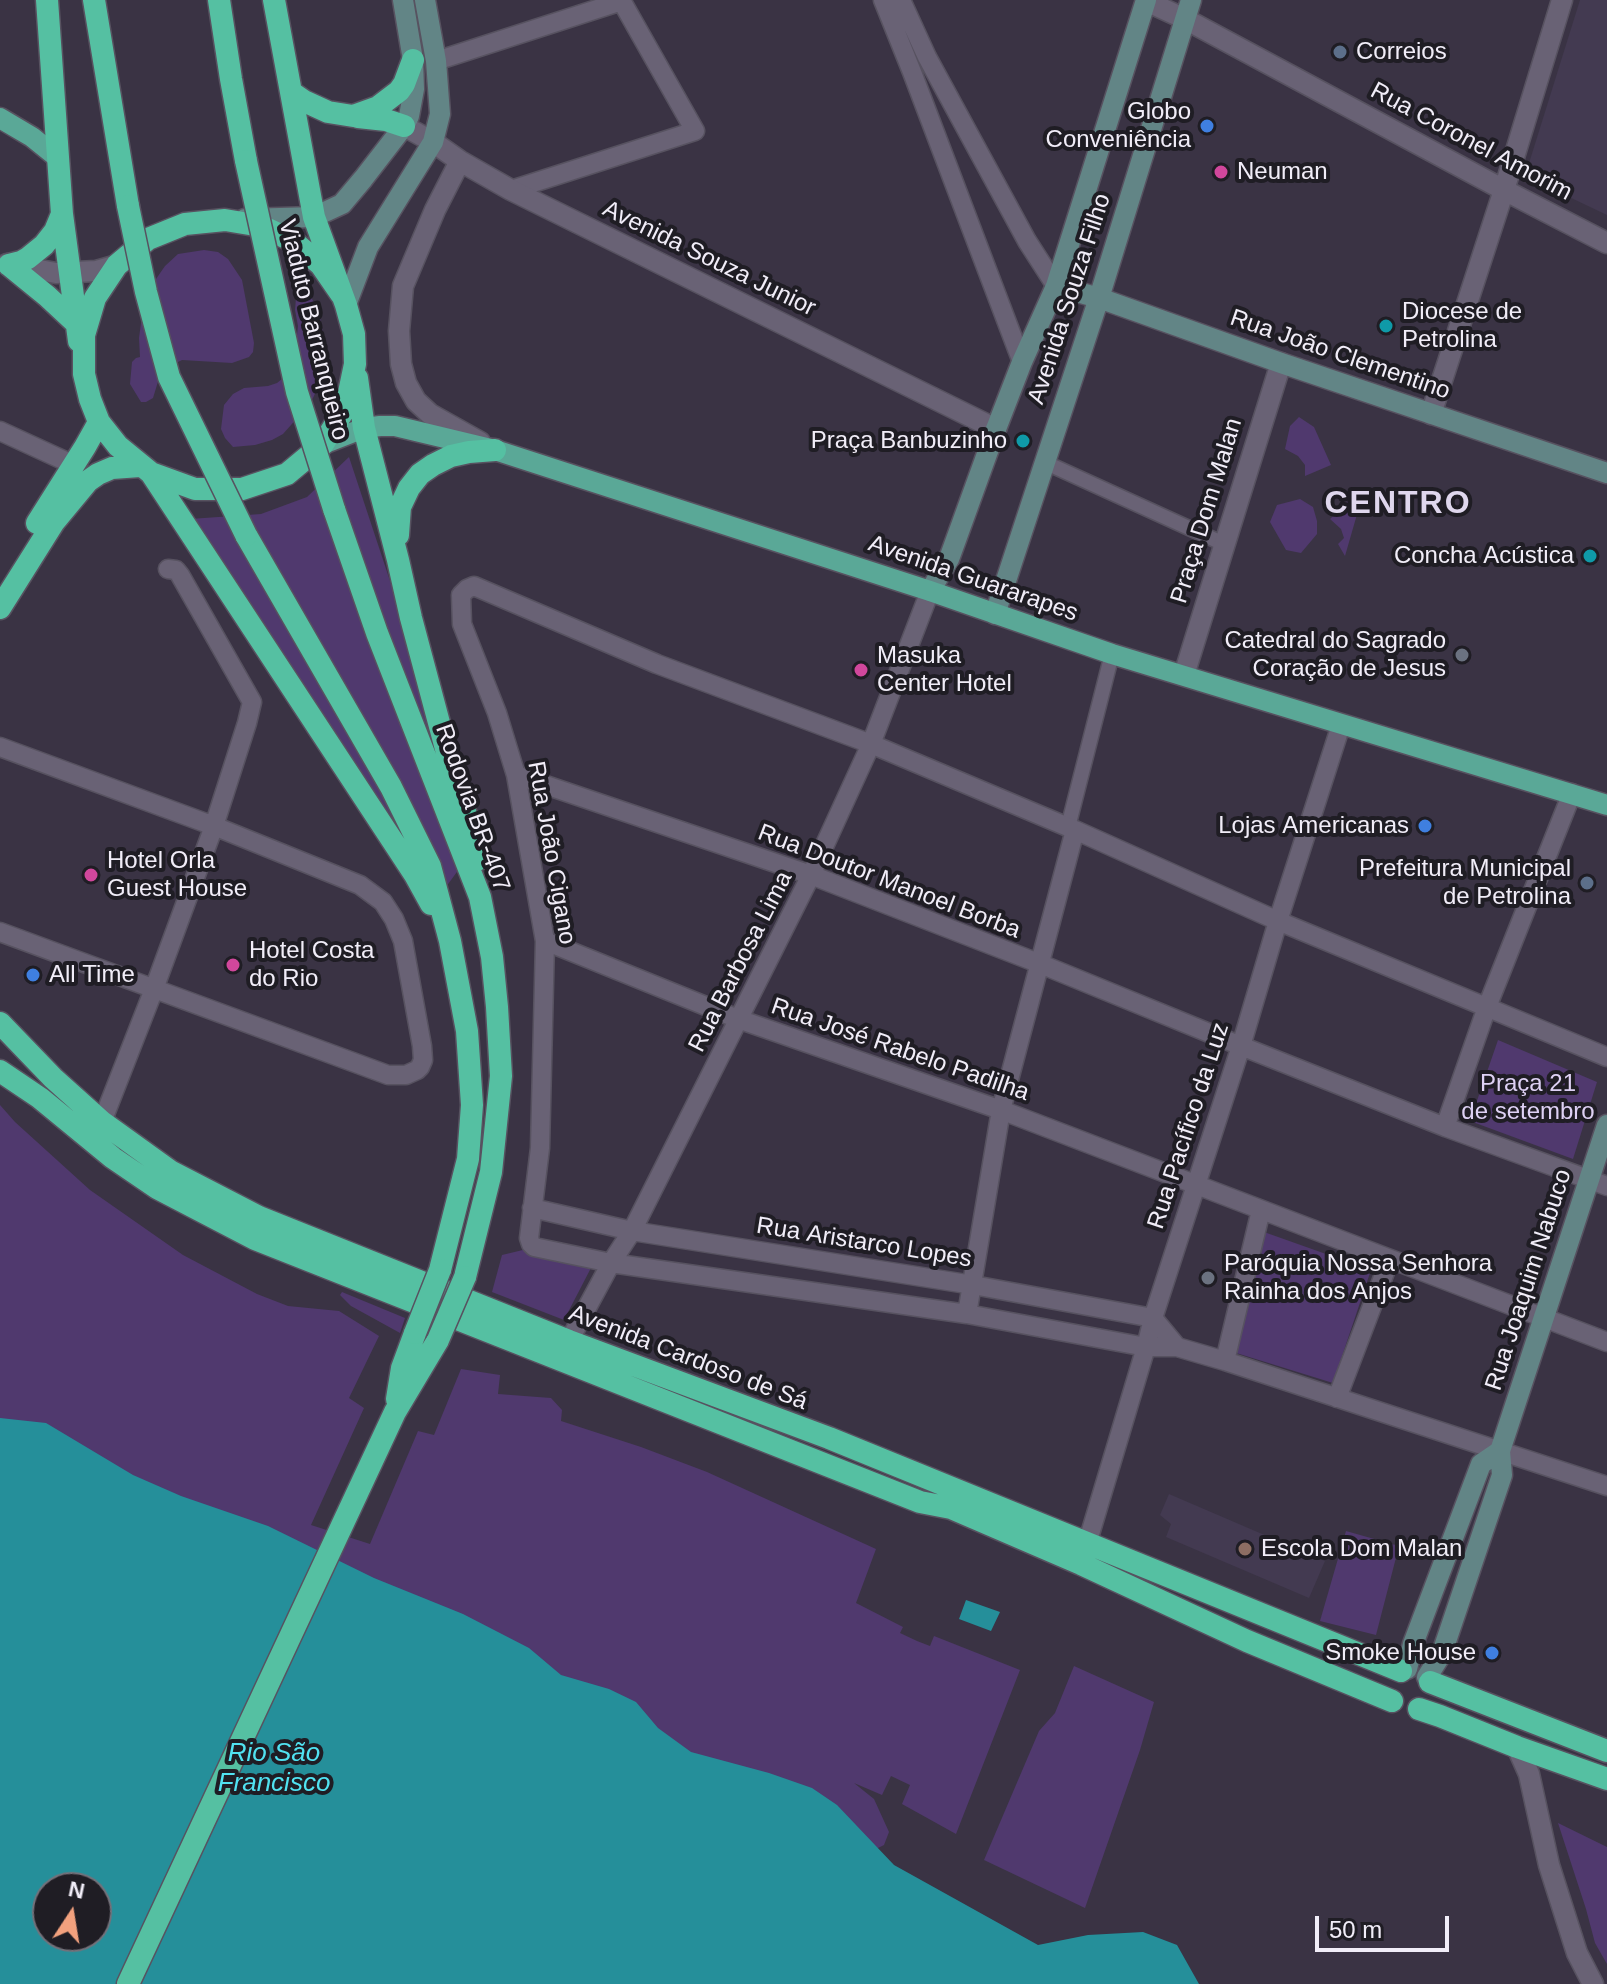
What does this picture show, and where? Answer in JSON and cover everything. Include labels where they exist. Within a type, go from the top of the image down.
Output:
[{"type":"highway","points":[[47,0],[62,214],[84,374],[99,422],[118,446],[145,469],[415,875],[450,941]]},
{"type":"highway","points":[[94,0],[128,206],[146,292],[169,377],[246,535],[391,787],[430,866],[450,941],[467,1031],[472,1105],[468,1159],[440,1270],[402,1368],[395,1412],[128,1984]]},
{"type":"highway","name":"Viaduto Barranqueiro","points":[[219,0],[246,161],[297,392],[334,509]]},
{"type":"highway","points":[[274,0],[314,217],[354,334],[364,428],[446,749],[476,848],[480,897]]},
{"type":"highway","points":[[353,116],[378,107],[399,91],[413,60]]},
{"type":"highway","points":[[291,92],[328,112],[386,120],[404,126]]},
{"type":"highway","points":[[4,264],[28,258],[44,245],[55,231],[62,214]]},
{"type":"highway","points":[[84,374],[84,335],[95,298],[117,265],[148,239],[185,224],[225,220],[261,226],[293,241],[321,265],[343,300]]},
{"type":"highway","points":[[4,264],[47,296],[77,324]]},
{"type":"highway","points":[[0,608],[54,522],[88,481],[98,474],[112,468],[145,469],[195,489],[242,489],[287,474],[323,444],[346,407],[355,364]]},
{"type":"highway","points":[[0,580],[99,422]]},
{"type":"highway","points":[[398,560],[400,507],[420,474],[451,456],[495,450]]},
{"type":"highway","name":"Rodovia BR-407","points":[[334,509],[377,633],[480,897],[492,957],[497,1007],[501,1076],[491,1172],[465,1277],[438,1340],[395,1412]]},
{"type":"highway","name":"Avenida Cardoso de Sá","points":[[0,1023],[53,1078],[102,1122],[170,1171],[259,1217],[569,1341],[829,1438],[1607,1751]]},
{"type":"highway","name":"Avenida Cardoso de Sá","points":[[0,1071],[157,1188],[255,1239],[920,1502],[951,1508],[1247,1641],[1392,1701]]},
{"type":"highway","points":[[1419,1709],[1430,1697],[1431,1687],[1416,1675],[1393,1678],[1389,1689],[1392,1701],[1404,1710],[1419,1709],[1607,1779]]},
{"type":"main road","points":[[225,220],[314,217],[342,204],[363,179],[409,116],[414,89],[413,60],[403,0]]},
{"type":"main road","points":[[343,300],[368,247],[433,142],[440,114],[436,61],[425,0]]},
{"type":"main road","name":"Avenida Souza Filho","points":[[930,591],[949,559],[1022,362],[1056,286],[1146,0]]},
{"type":"main road","name":"Avenida Souza Filho","points":[[995,614],[1099,298],[1188,9]]},
{"type":"main road","points":[[0,118],[32,137],[58,158]]},
{"type":"main road","name":"Rua João Clementino","points":[[1056,286],[1099,298],[1607,473]]},
{"type":"main road","name":"Avenida Guararapes","points":[[323,444],[364,428],[395,426],[495,450],[930,591],[1112,654],[1607,805]]},
{"type":"main road","name":"Rua Joaquim Nabuco","points":[[1416,1675],[1442,1653],[1502,1475],[1500,1451],[1545,1318],[1598,1183],[1607,1125]]},
{"type":"main road","name":"Rua Joaquim Nabuco","points":[[1416,1675],[1413,1644],[1481,1464],[1500,1451]]},
{"type":"street","points":[[436,61],[622,0],[695,131],[511,190]]},
{"type":"street","points":[[883,0],[1022,362]]},
{"type":"street","points":[[901,0],[927,57],[1027,241],[1056,286]]},
{"type":"street","name":"Rua Coronel Amorim","points":[[1146,0],[1188,9],[1504,190],[1607,243]]},
{"type":"street","points":[[1431,414],[1562,0]]},
{"type":"street","name":"Avenida Souza Junior","points":[[404,126],[511,190],[996,429]]},
{"type":"street","points":[[460,161],[435,210],[403,286],[399,331],[401,364],[406,383],[416,401],[430,414],[495,450]]},
{"type":"street","points":[[4,264],[70,273],[117,265]]},
{"type":"street","name":"Praça Dom Malan","points":[[1184,675],[1281,363]]},
{"type":"street","points":[[0,431],[74,465]]},
{"type":"street","points":[[1044,462],[1224,544]]},
{"type":"street","points":[[102,1122],[214,826],[252,702],[180,575],[176,570],[168,569]]},
{"type":"street","name":"Rua João Cigano","points":[[611,1263],[534,1247],[529,1238],[540,1148],[545,941],[516,775],[497,713],[462,624],[461,595],[474,586],[657,664],[871,744]]},
{"type":"street","name":"Rua Barbosa Lima","points":[[569,1341],[632,1231],[811,875],[871,744],[930,591]]},
{"type":"street","points":[[967,1314],[1001,1110],[1072,829],[1112,654]]},
{"type":"street","name":"Rua Pacífico da Luz","points":[[1087,1544],[1153,1318],[1341,725]]},
{"type":"street","points":[[871,744],[1278,921],[1607,1057]]},
{"type":"street","points":[[0,747],[214,826],[360,885],[383,902],[403,941],[423,1060],[417,1070],[406,1075],[388,1075],[0,932]]},
{"type":"street","name":"Rua Doutor Manoel Borba","points":[[516,775],[811,875],[1445,1127],[1598,1183]]},
{"type":"street","points":[[1445,1127],[1487,1007],[1572,793]]},
{"type":"street","name":"Rua José Rabelo Padilha","points":[[545,941],[738,1019],[1001,1110],[1607,1342]]},
{"type":"street","name":"Rua Aristarco Lopes","points":[[532,1208],[632,1231],[973,1285],[1153,1318]]},
{"type":"street","points":[[1225,1361],[1261,1210]]},
{"type":"street","points":[[1337,1398],[1390,1259]]},
{"type":"street","points":[[611,1263],[967,1314],[1146,1347],[1177,1347],[1607,1486]]},
{"type":"street","points":[[1153,1318],[1177,1347]]},
{"type":"street","points":[[1517,1747],[1529,1774],[1549,1865],[1577,1953],[1593,1984]]},
{"type":"shaded area","points":[[1580,0],[1607,0],[1607,215],[1525,176]]},
{"type":"shaded area","name":"Escola Dom Malan","points":[[1169,1494],[1325,1561],[1309,1598],[1166,1537],[1171,1524],[1160,1515]]},
{"type":"green space","points":[[204,250],[218,252],[228,259],[242,280],[253,352],[249,357],[232,363],[182,360],[160,375],[153,398],[141,402],[130,384],[132,362],[140,357],[139,338],[148,295],[165,266],[178,254]]},
{"type":"green space","points":[[303,294],[311,297],[319,312],[326,348],[324,370],[313,398],[283,434],[255,445],[233,447],[221,429],[224,405],[233,394],[244,388],[268,386],[288,374],[298,326],[296,298]]},
{"type":"green space","points":[[1299,417],[1314,427],[1331,465],[1305,476],[1305,465],[1298,456],[1285,449],[1290,426]]},
{"type":"green space","points":[[349,457],[398,605],[470,854],[435,902],[190,519],[261,514],[307,497]]},
{"type":"green space","points":[[1300,499],[1313,507],[1317,521],[1317,534],[1301,553],[1286,550],[1270,522],[1277,505]]},
{"type":"green space","points":[[1350,500],[1360,504],[1345,556],[1338,544],[1344,538],[1341,529],[1330,519]]},
{"type":"green space","name":"Praça 21 de setembro","points":[[1498,1040],[1597,1082],[1573,1159],[1470,1121]]},
{"type":"green space","points":[[0,1105],[90,1190],[183,1255],[257,1294],[288,1306],[339,1311],[379,1336],[349,1398],[364,1408],[311,1525],[370,1544],[418,1431],[434,1435],[461,1369],[500,1375],[498,1394],[551,1398],[562,1410],[561,1421],[707,1472],[876,1549],[856,1603],[903,1627],[900,1633],[917,1641],[930,1646],[934,1636],[1020,1670],[956,1834],[902,1804],[910,1785],[891,1776],[882,1795],[854,1783],[874,1799],[889,1832],[884,1845],[868,1853],[0,1513]]},
{"type":"green space","points":[[1264,1232],[1371,1270],[1333,1383],[1233,1352]]},
{"type":"green space","points":[[527,1249],[593,1264],[564,1320],[492,1292],[502,1255]]},
{"type":"green space","points":[[342,1292],[405,1318],[400,1333],[351,1306],[340,1295]]},
{"type":"green space","points":[[1346,1531],[1399,1546],[1376,1635],[1320,1621]]},
{"type":"green space","points":[[1074,1666],[1154,1702],[1085,1908],[984,1860],[1039,1731],[1055,1713]]},
{"type":"green space","points":[[1558,1823],[1607,1847],[1607,1964],[1595,1943]]},
{"type":"water","name":"Rio São Francisco","points":[[0,1418],[46,1423],[133,1475],[181,1496],[268,1526],[374,1578],[463,1614],[529,1648],[561,1675],[609,1689],[636,1702],[658,1728],[691,1752],[812,1788],[837,1805],[894,1865],[1038,1945],[1088,1935],[1143,1932],[1177,1945],[1199,1984],[0,1984]]},
{"type":"water","points":[[966,1600],[1000,1612],[991,1631],[959,1619]]},
{"type":"place","name":"Correios","points":[[1340,52]]},
{"type":"place","name":"Globo Conveniência","points":[[1207,126]]},
{"type":"place","name":"Neuman","points":[[1221,172]]},
{"type":"place","name":"Diocese de Petrolina","points":[[1386,326]]},
{"type":"place","name":"Praça Banbuzinho","points":[[1023,441]]},
{"type":"place","name":"Concha Acústica","points":[[1590,556]]},
{"type":"place","name":"Catedral do Sagrado Coração de Jesus","points":[[1462,655]]},
{"type":"place","name":"Masuka Center Hotel","points":[[861,670]]},
{"type":"place","name":"Lojas Americanas","points":[[1425,826]]},
{"type":"place","name":"Hotel Orla Guest House","points":[[91,875]]},
{"type":"place","name":"Prefeitura Municipal de Petrolina","points":[[1587,883]]},
{"type":"place","name":"Hotel Costa do Rio","points":[[233,965]]},
{"type":"place","name":"All Time","points":[[33,975]]},
{"type":"place","name":"Paróquia Nossa Senhora Rainha dos Anjos","points":[[1208,1278]]},
{"type":"place","name":"Escola Dom Malan","points":[[1245,1549]]},
{"type":"place","name":"Smoke House","points":[[1492,1653]]},
{"type":"district","name":"CENTRO","points":[[1398,504]]}]
